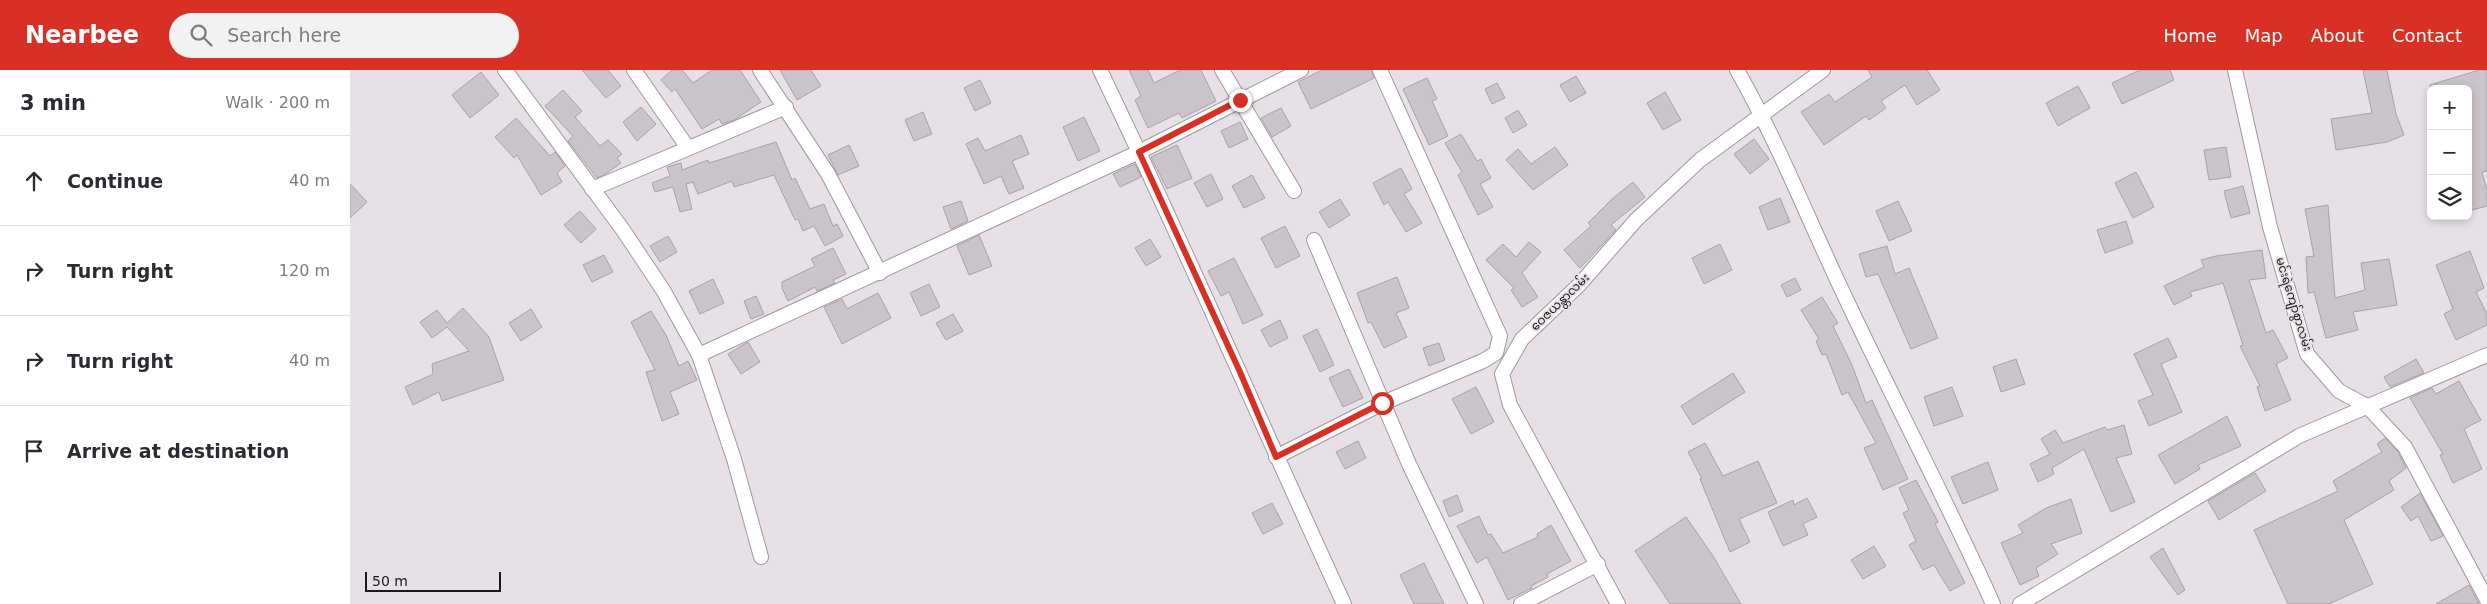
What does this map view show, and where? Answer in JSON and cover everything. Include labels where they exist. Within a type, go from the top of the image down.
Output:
[{"type":"street","points":[[505,70],[624,230],[663,290],[699,355],[734,460],[761,557]]},
{"type":"street","points":[[634,70],[688,148]]},
{"type":"street","points":[[760,70],[786,107],[828,174],[880,273]]},
{"type":"street","points":[[1100,70],[1240,372],[1276,457],[1344,604]]},
{"type":"street","points":[[1222,70],[1294,191]]},
{"type":"street","points":[[699,355],[1139,152],[1301,70]]},
{"type":"street","points":[[1276,457],[1382,403],[1483,361],[1496,352],[1500,336],[1380,70]]},
{"type":"street","points":[[1736,70],[1762,115],[1847,302],[1952,512],[1993,604]]},
{"type":"street","name":"ဝေဇယန္တာလမ်း","points":[[1618,604],[1598,564],[1510,406],[1502,374],[1522,339],[1580,285],[1636,220],[1700,160],[1822,70]]},
{"type":"street","name":"မင်းရဲကျော်စွာလမ်း","points":[[2235,70],[2270,227],[2307,354],[2339,391],[2367,406],[2405,447],[2487,600]]},
{"type":"street","points":[[592,188],[786,107]]},
{"type":"street","points":[[1314,240],[1382,403],[1476,604]]},
{"type":"street","points":[[2020,604],[2299,436],[2487,355]]},
{"type":"street","points":[[1521,604],[1598,564]]},
{"type":"building","points":[[582,70],[608,70],[621,86],[606,98]]},
{"type":"building","points":[[672,70],[682,70],[693,83],[712,70],[740,70],[761,102],[734,120],[722,124],[719,119],[702,129],[675,89],[672,92],[661,80]]},
{"type":"building","points":[[780,70],[811,70],[821,86],[797,100]]},
{"type":"building","points":[[1129,70],[1148,70],[1154,83],[1180,70],[1201,70],[1216,101],[1182,118],[1179,113],[1148,128],[1135,100],[1141,96]]},
{"type":"building","points":[[1322,70],[1371,70],[1374,78],[1311,109],[1298,82]]},
{"type":"building","points":[[1868,70],[1927,70],[1940,90],[1917,105],[1905,85],[1881,101],[1886,108],[1869,120],[1866,116],[1824,145],[1801,112],[1829,94],[1835,102],[1872,77]]},
{"type":"building","points":[[2140,70],[2170,70],[2174,80],[2122,104],[2112,83]]},
{"type":"building","points":[[2363,70],[2387,70],[2396,114],[2404,135],[2387,142],[2336,150],[2331,119],[2372,113]]},
{"type":"building","points":[[2479,70],[2487,70],[2487,171],[2482,172],[2487,190],[2487,206],[2472,210],[2472,85],[2430,85]]},
{"type":"building","points":[[481,72],[499,95],[470,118],[452,95]]},
{"type":"building","points":[[1576,76],[1586,93],[1570,102],[1560,85]]},
{"type":"building","points":[[1427,78],[1437,99],[1432,101],[1448,136],[1429,145],[1403,89]]},
{"type":"building","points":[[980,80],[991,103],[975,111],[964,88]]},
{"type":"building","points":[[1497,83],[1505,98],[1492,104],[1485,89]]},
{"type":"building","points":[[2078,86],[2090,108],[2058,126],[2046,103]]},
{"type":"building","points":[[563,90],[582,111],[575,117],[600,146],[608,140],[622,154],[617,158],[621,163],[604,175],[597,178],[568,141],[573,136],[545,106]]},
{"type":"building","points":[[1665,92],[1681,120],[1663,130],[1647,103]]},
{"type":"building","points":[[641,107],[656,124],[637,141],[623,122]]},
{"type":"building","points":[[1281,108],[1291,126],[1272,137],[1261,118]]},
{"type":"building","points":[[1518,110],[1527,125],[1513,133],[1505,118]]},
{"type":"building","points":[[923,112],[932,134],[914,141],[905,120]]},
{"type":"building","points":[[1084,117],[1100,151],[1078,161],[1063,127]]},
{"type":"building","points":[[516,118],[550,156],[555,152],[565,166],[557,173],[562,182],[541,195],[517,155],[514,158],[495,137]]},
{"type":"building","points":[[1240,122],[1248,139],[1229,148],[1221,131]]},
{"type":"building","points":[[1461,134],[1477,161],[1481,159],[1491,178],[1480,184],[1493,207],[1478,215],[1458,175],[1462,172],[1445,143]]},
{"type":"building","points":[[1021,135],[1029,154],[1012,161],[1024,188],[1009,194],[1001,176],[984,184],[966,144],[978,138],[985,151]]},
{"type":"building","points":[[1754,139],[1769,159],[1750,174],[1734,154]]},
{"type":"building","points":[[776,142],[792,180],[795,178],[810,209],[824,204],[833,226],[837,224],[843,236],[825,246],[814,226],[803,231],[798,219],[795,220],[774,175],[734,187],[732,181],[698,194],[693,182],[686,184],[692,209],[680,212],[673,187],[655,192],[652,183],[670,176],[667,167],[681,163],[682,170],[708,160],[709,163]]},
{"type":"building","points":[[849,145],[859,166],[838,175],[828,155]]},
{"type":"building","points":[[1177,145],[1192,178],[1167,189],[1151,157]]},
{"type":"building","points":[[1555,147],[1568,165],[1533,190],[1506,160],[1518,149],[1531,164]]},
{"type":"building","points":[[2226,147],[2231,177],[2209,180],[2204,150]]},
{"type":"building","points":[[1135,164],[1141,177],[1120,187],[1113,174]]},
{"type":"building","points":[[1401,168],[1412,189],[1404,194],[1422,223],[1406,232],[1388,202],[1384,205],[1373,183]]},
{"type":"building","points":[[2136,172],[2154,207],[2133,218],[2115,183]]},
{"type":"building","points":[[1211,174],[1223,199],[1207,207],[1194,183]]},
{"type":"building","points":[[1252,175],[1265,198],[1244,208],[1232,186]]},
{"type":"building","points":[[1633,182],[1645,197],[1611,225],[1616,230],[1580,268],[1564,250],[1591,226],[1588,223],[1611,200]]},
{"type":"building","points":[[350,184],[367,202],[350,218]]},
{"type":"building","points":[[2243,186],[2250,213],[2231,218],[2224,191]]},
{"type":"building","points":[[1780,198],[1790,222],[1768,230],[1759,207]]},
{"type":"building","points":[[1340,199],[1350,215],[1329,228],[1319,212]]},
{"type":"building","points":[[961,201],[968,221],[951,229],[943,207]]},
{"type":"building","points":[[1898,201],[1912,231],[1889,241],[1876,211]]},
{"type":"building","points":[[2328,205],[2335,298],[2365,290],[2361,263],[2389,259],[2397,305],[2353,312],[2358,330],[2326,338],[2314,292],[2308,293],[2306,257],[2314,256],[2305,209]]},
{"type":"building","points":[[580,211],[596,229],[581,243],[564,225]]},
{"type":"building","points":[[2126,221],[2133,243],[2105,253],[2097,230]]},
{"type":"building","points":[[1285,226],[1300,256],[1276,268],[1261,238]]},
{"type":"building","points":[[979,235],[992,266],[969,275],[957,246]]},
{"type":"building","points":[[668,236],[677,252],[660,262],[650,246]]},
{"type":"building","points":[[1150,239],[1161,257],[1146,266],[1135,248]]},
{"type":"building","points":[[1529,242],[1541,252],[1522,273],[1538,297],[1522,307],[1511,290],[1514,288],[1486,260],[1503,244],[1516,257]]},
{"type":"building","points":[[1720,244],[1732,270],[1704,284],[1692,258]]},
{"type":"building","points":[[1887,246],[1895,274],[1909,268],[1938,338],[1911,349],[1878,274],[1866,277],[1859,254]]},
{"type":"building","points":[[833,248],[846,274],[833,280],[835,283],[817,291],[815,287],[788,301],[782,288],[782,282],[815,266],[811,259]]},
{"type":"building","points":[[2262,250],[2266,278],[2249,280],[2266,333],[2273,330],[2288,358],[2276,364],[2291,400],[2265,411],[2257,387],[2260,386],[2240,346],[2243,345],[2223,283],[2190,292],[2192,296],[2174,305],[2164,286],[2204,267],[2201,260],[2216,256]]},
{"type":"building","points":[[2470,251],[2484,288],[2476,292],[2487,314],[2487,325],[2456,340],[2444,314],[2453,309],[2436,265]]},
{"type":"building","points":[[604,255],[613,272],[592,282],[583,265]]},
{"type":"building","points":[[1234,258],[1263,315],[1243,324],[1229,292],[1221,296],[1208,271]]},
{"type":"building","points":[[1397,277],[1409,308],[1396,313],[1407,337],[1384,348],[1371,322],[1368,323],[1357,293]]},
{"type":"building","points":[[1795,278],[1801,290],[1787,297],[1781,285]]},
{"type":"building","points":[[713,279],[724,303],[700,314],[689,291]]},
{"type":"building","points":[[929,284],[940,307],[921,316],[910,293]]},
{"type":"building","points":[[878,293],[891,318],[842,344],[824,307],[842,299],[847,309]]},
{"type":"building","points":[[756,296],[764,314],[751,319],[744,301]]},
{"type":"building","points":[[1822,297],[1838,323],[1833,326],[1852,365],[1866,403],[1872,400],[1908,479],[1883,490],[1864,448],[1876,443],[1848,392],[1842,395],[1826,354],[1822,355],[1816,341],[1819,339],[1801,310]]},
{"type":"building","points":[[463,308],[489,337],[504,380],[442,401],[439,392],[413,405],[405,387],[433,374],[432,364],[469,351],[447,327],[432,338],[420,322],[437,310],[447,323]]},
{"type":"building","points":[[531,309],[542,327],[521,341],[509,323]]},
{"type":"building","points":[[651,311],[666,335],[679,366],[688,361],[697,380],[670,392],[679,414],[662,421],[646,372],[655,370],[631,322]]},
{"type":"building","points":[[953,314],[963,331],[946,340],[936,323]]},
{"type":"building","points":[[1280,320],[1288,338],[1270,347],[1261,330]]},
{"type":"building","points":[[1317,329],[1334,365],[1320,372],[1303,336]]},
{"type":"building","points":[[2168,338],[2177,357],[2161,364],[2182,412],[2149,426],[2138,401],[2153,395],[2134,354]]},
{"type":"building","points":[[748,342],[760,362],[741,374],[728,354]]},
{"type":"building","points":[[1439,343],[1445,360],[1429,366],[1423,348]]},
{"type":"building","points":[[2016,359],[2025,384],[2001,392],[1993,367]]},
{"type":"building","points":[[2416,359],[2424,373],[2390,387],[2384,377]]},
{"type":"building","points":[[1349,369],[1363,398],[1343,407],[1329,378]]},
{"type":"building","points":[[1733,373],[1745,392],[1693,425],[1681,406]]},
{"type":"building","points":[[2459,381],[2481,420],[2464,429],[2482,469],[2453,483],[2440,455],[2443,454],[2410,398],[2432,388],[2436,394]]},
{"type":"building","points":[[1476,387],[1494,422],[1471,434],[1452,399]]},
{"type":"building","points":[[1952,387],[1963,416],[1934,426],[1924,397]]},
{"type":"building","points":[[2227,416],[2241,446],[2198,465],[2200,469],[2175,484],[2158,455]]},
{"type":"building","points":[[2124,425],[2132,454],[2116,458],[2135,502],[2111,512],[2084,449],[2052,468],[2054,474],[2038,482],[2030,464],[2050,454],[2041,439],[2055,430],[2063,443],[2105,427],[2107,430]]},
{"type":"building","points":[[2385,438],[2398,452],[2406,468],[2389,481],[2394,490],[2344,520],[2373,584],[2329,604],[2288,604],[2254,530],[2338,491],[2333,481],[2382,452],[2377,444]]},
{"type":"building","points":[[1358,441],[1366,458],[1345,469],[1336,452]]},
{"type":"building","points":[[1705,443],[1723,476],[1758,461],[1777,503],[1739,519],[1750,542],[1730,552],[1700,479],[1702,479],[1688,452]]},
{"type":"building","points":[[1988,462],[1998,490],[1963,504],[1951,477]]},
{"type":"building","points":[[2255,473],[2266,491],[2219,520],[2208,501]]},
{"type":"building","points":[[1916,480],[1938,522],[1935,524],[1965,583],[1950,591],[1934,565],[1923,570],[1909,545],[1916,541],[1903,513],[1909,510],[1899,488]]},
{"type":"building","points":[[2420,493],[2443,536],[2431,541],[2418,516],[2411,521],[2401,507]]},
{"type":"building","points":[[1457,495],[1463,511],[1449,517],[1443,501]]},
{"type":"building","points":[[1807,498],[1817,517],[1803,524],[1808,535],[1783,546],[1768,512],[1793,500],[1794,505]]},
{"type":"building","points":[[2071,499],[2082,533],[2051,544],[2058,554],[2036,568],[2039,576],[2020,585],[2001,543],[2023,533],[2018,525],[2046,508]]},
{"type":"building","points":[[1272,503],[1283,524],[1263,534],[1252,513]]},
{"type":"building","points":[[1479,516],[1488,535],[1491,534],[1503,553],[1538,537],[1537,534],[1551,525],[1571,561],[1547,574],[1548,577],[1531,586],[1532,588],[1508,600],[1487,557],[1477,563],[1457,526]]},
{"type":"building","points":[[1686,517],[1713,556],[1741,604],[1670,604],[1635,551]]},
{"type":"building","points":[[1874,546],[1886,566],[1863,579],[1851,560]]},
{"type":"building","points":[[2163,548],[2185,590],[2178,595],[2150,557]]},
{"type":"building","points":[[1424,563],[1444,604],[1414,604],[1400,575]]},
{"type":"building","points":[[2469,585],[2479,604],[2436,604]]},
{"type":"route","points":[[1240,100],[1139,152],[1240,372],[1276,457],[1382,403]]}]
